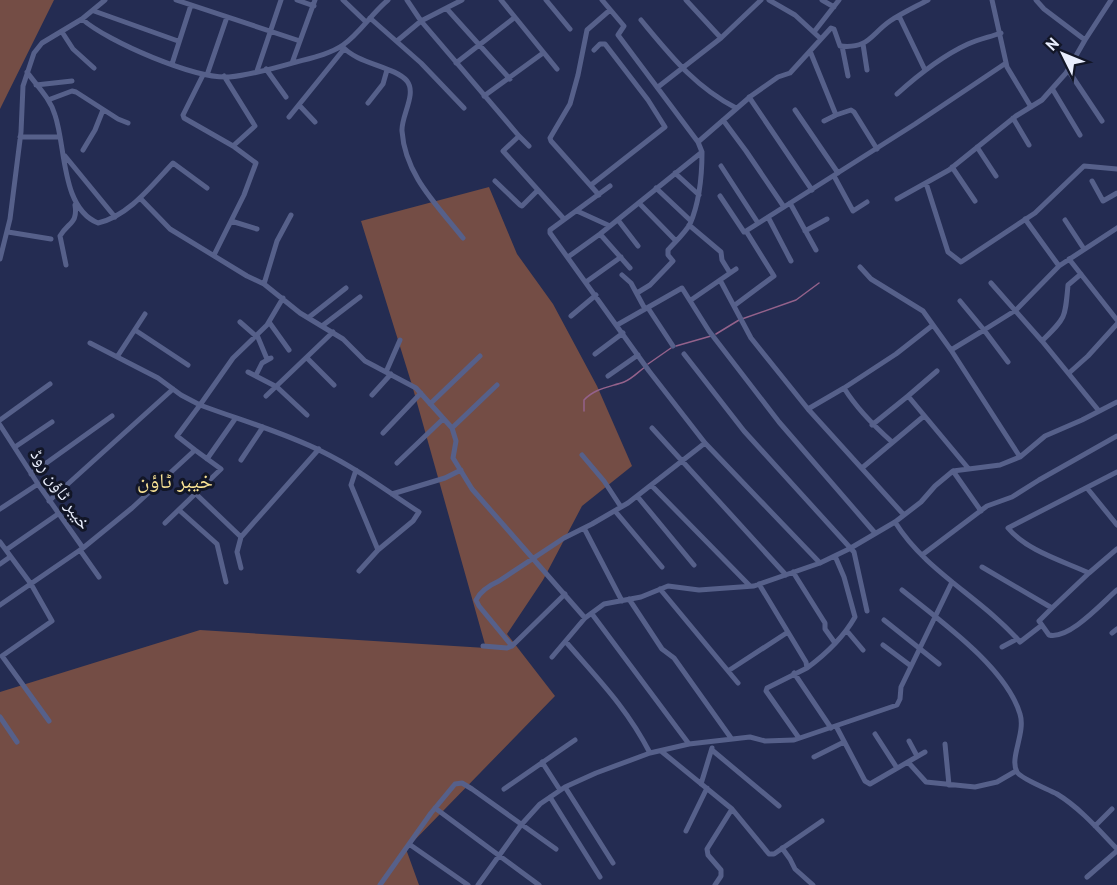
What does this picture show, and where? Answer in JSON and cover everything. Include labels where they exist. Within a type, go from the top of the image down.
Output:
[{"type":"street","points":[[0,259],[8,232],[20,137],[23,87],[34,53],[42,43],[94,11],[105,0]]},
{"type":"street","points":[[176,0],[300,41]]},
{"type":"street","points":[[257,71],[281,0]]},
{"type":"street","points":[[292,63],[315,3],[297,0]]},
{"type":"street","points":[[344,0],[397,41],[464,108]]},
{"type":"street","points":[[289,117],[343,48],[388,0]]},
{"type":"street","points":[[407,0],[421,21],[456,63],[529,146]]},
{"type":"street","points":[[397,41],[421,21],[462,0]]},
{"type":"street","points":[[501,0],[557,69]]},
{"type":"street","points":[[546,0],[570,29]]},
{"type":"street","points":[[602,0],[624,26],[618,35],[698,142],[702,152],[702,182],[699,195],[690,223],[668,250],[668,255],[673,261],[650,285],[637,293]]},
{"type":"street","points":[[686,0],[721,38]]},
{"type":"street","points":[[648,100],[682,68],[721,38],[761,0]]},
{"type":"street","points":[[770,0],[795,15],[821,39]]},
{"type":"street","points":[[822,0],[834,7]]},
{"type":"street","points":[[814,32],[839,0]]},
{"type":"street","points":[[842,46],[863,44],[871,40],[888,23],[928,0]]},
{"type":"street","points":[[992,0],[1006,63],[1031,107]]},
{"type":"street","points":[[1036,0],[1044,9],[1085,40]]},
{"type":"street","points":[[897,199],[952,167],[1013,118],[1042,100],[1053,90],[1111,0]]},
{"type":"street","points":[[171,64],[191,5]]},
{"type":"street","points":[[447,9],[510,79]]},
{"type":"street","points":[[599,195],[550,138],[570,104],[587,30],[610,9]]},
{"type":"street","points":[[94,11],[178,41]]},
{"type":"street","points":[[899,16],[926,70]]},
{"type":"street","points":[[213,255],[231,221],[256,163],[233,146],[184,118],[183,115],[205,75],[227,17]]},
{"type":"street","points":[[456,63],[514,18]]},
{"type":"street","points":[[82,19],[107,37],[171,64],[205,75],[224,76],[257,71],[343,48],[406,80],[410,89],[402,129],[411,169],[463,238]]},
{"type":"street","points":[[641,21],[682,68],[710,94],[736,108]]},
{"type":"street","points":[[698,142],[749,98],[778,77],[790,73],[833,28],[842,46],[848,76]]},
{"type":"street","points":[[62,32],[73,49],[94,68]]},
{"type":"street","points":[[897,94],[926,70],[969,44],[1001,33]]},
{"type":"street","points":[[591,185],[665,127],[648,100],[605,44],[600,44],[594,50]]},
{"type":"street","points":[[863,44],[867,70]]},
{"type":"street","points":[[810,51],[836,115]]},
{"type":"street","points":[[484,96],[510,79],[543,52]]},
{"type":"street","points":[[746,231],[877,149],[1006,63]]},
{"type":"street","points":[[266,69],[286,97]]},
{"type":"street","points":[[368,103],[383,84],[387,70]]},
{"type":"street","points":[[1068,70],[1102,121]]},
{"type":"street","points":[[27,72],[56,115],[62,153],[75,203],[76,214],[73,223],[60,236],[66,265]]},
{"type":"street","points":[[224,76],[255,126],[233,146]]},
{"type":"street","points":[[36,85],[72,81]]},
{"type":"street","points":[[1053,90],[1080,135]]},
{"type":"street","points":[[48,100],[72,91],[128,123]]},
{"type":"street","points":[[749,98],[812,189]]},
{"type":"street","points":[[299,105],[315,122]]},
{"type":"street","points":[[83,150],[103,110]]},
{"type":"street","points":[[795,110],[836,175],[853,211],[867,202]]},
{"type":"street","points":[[824,122],[851,110],[877,149]]},
{"type":"street","points":[[1013,118],[1029,145]]},
{"type":"street","points":[[723,120],[784,207]]},
{"type":"street","points":[[519,136],[503,151],[564,219]]},
{"type":"street","points":[[20,137],[60,137]]},
{"type":"street","points":[[976,147],[996,176]]},
{"type":"street","points":[[568,257],[702,152]]},
{"type":"street","points":[[62,153],[116,217]]},
{"type":"street","points":[[75,203],[90,220],[98,223],[116,217],[140,198],[173,163],[207,188]]},
{"type":"street","points":[[721,166],[758,223]]},
{"type":"street","points":[[926,183],[948,252],[959,263],[1035,213],[1084,166],[1117,169]]},
{"type":"street","points":[[952,167],[975,201]]},
{"type":"street","points":[[675,173],[699,195]]},
{"type":"street","points":[[495,181],[522,206],[538,190]]},
{"type":"street","points":[[1092,181],[1103,201],[1117,193]]},
{"type":"street","points":[[610,186],[564,219],[550,230],[550,233],[649,371],[705,443],[820,562]]},
{"type":"street","points":[[656,188],[721,252],[722,260],[730,273]]},
{"type":"street","points":[[720,196],[744,232],[746,231],[774,276],[735,305]]},
{"type":"street","points":[[140,198],[170,229],[264,284],[308,318],[343,339],[365,361],[416,388],[452,428],[456,441],[453,458],[472,489],[585,618]]},
{"type":"street","points":[[639,203],[676,241]]},
{"type":"street","points":[[790,203],[816,250]]},
{"type":"street","points":[[577,211],[610,226]]},
{"type":"street","points":[[264,284],[277,242],[291,215]]},
{"type":"street","points":[[768,218],[791,261]]},
{"type":"street","points":[[805,231],[827,219]]},
{"type":"street","points":[[1025,219],[1059,266]]},
{"type":"street","points":[[618,220],[638,246]]},
{"type":"street","points":[[1065,220],[1084,249]]},
{"type":"street","points":[[231,221],[257,229]]},
{"type":"street","points":[[951,350],[1016,310],[1059,266],[1117,228]]},
{"type":"street","points":[[8,232],[51,239]]},
{"type":"street","points":[[600,234],[630,268]]},
{"type":"street","points":[[586,282],[621,257]]},
{"type":"street","points":[[1069,373],[1088,356],[1117,322],[1070,259]]},
{"type":"street","points":[[860,267],[871,279],[923,311],[1020,457]]},
{"type":"street","points":[[691,300],[736,268]]},
{"type":"street","points":[[622,274],[631,283],[673,346]]},
{"type":"street","points":[[1042,341],[1062,321],[1065,315],[1068,285],[1081,274]]},
{"type":"street","points":[[720,280],[751,338],[808,409],[904,515]]},
{"type":"street","points":[[991,283],[1099,411]]},
{"type":"street","points":[[308,318],[346,288]]},
{"type":"street","points":[[617,326],[682,288],[714,338],[779,422],[875,533]]},
{"type":"street","points":[[571,316],[596,296]]},
{"type":"street","points":[[322,326],[360,297]]},
{"type":"street","points":[[165,523],[221,469],[177,436],[233,358],[269,322],[283,298]]},
{"type":"street","points":[[960,301],[1008,362]]},
{"type":"street","points":[[117,357],[145,314]]},
{"type":"street","points":[[240,322],[256,335],[269,358],[259,366],[256,375]]},
{"type":"street","points":[[269,322],[289,350]]},
{"type":"street","points":[[808,409],[896,354],[933,325]]},
{"type":"street","points":[[135,330],[188,365]]},
{"type":"street","points":[[266,396],[333,332]]},
{"type":"street","points":[[595,354],[622,333]]},
{"type":"street","points":[[372,394],[388,373],[400,340]]},
{"type":"street","points":[[90,343],[158,378],[200,405],[319,449],[356,470],[419,512],[359,571]]},
{"type":"street","points":[[684,354],[744,431],[854,552],[867,611]]},
{"type":"street","points":[[608,376],[638,355]]},
{"type":"street","points":[[430,404],[480,356]]},
{"type":"street","points":[[307,358],[334,385]]},
{"type":"street","points":[[873,425],[936,371]]},
{"type":"street","points":[[248,372],[277,387],[307,416]]},
{"type":"street","points":[[0,420],[50,384]]},
{"type":"street","points":[[452,428],[498,385]]},
{"type":"street","points":[[844,388],[873,425],[892,442]]},
{"type":"street","points":[[49,501],[173,389]]},
{"type":"street","points":[[383,433],[421,393]]},
{"type":"street","points":[[908,396],[968,468]]},
{"type":"street","points":[[552,657],[585,618],[604,604],[641,597],[668,586],[699,590],[750,586],[820,562],[849,549],[895,522],[921,502],[953,471],[1000,465],[1020,457],[1045,436],[1117,402]]},
{"type":"street","points":[[31,474],[112,416]]},
{"type":"street","points":[[862,468],[924,416]]},
{"type":"street","points":[[396,463],[443,418]]},
{"type":"street","points":[[207,459],[236,419]]},
{"type":"street","points":[[15,447],[52,422]]},
{"type":"street","name":"خیبر ٹاؤن روڈ","points":[[0,425],[81,549],[132,508],[195,450]]},
{"type":"street","points":[[241,460],[263,427]]},
{"type":"street","points":[[652,428],[786,575]]},
{"type":"street","points":[[922,555],[987,506],[1012,497],[1117,436]]},
{"type":"street","points":[[512,646],[476,600],[491,584],[564,538],[618,509],[705,443]]},
{"type":"street","points":[[241,568],[237,552],[241,537],[319,449]]},
{"type":"street","points":[[582,455],[604,481],[618,509],[662,567]]},
{"type":"street","points":[[356,470],[351,485],[378,550]]},
{"type":"street","points":[[392,494],[445,478],[461,470]]},
{"type":"street","points":[[953,471],[981,511]]},
{"type":"street","points":[[1089,573],[1031,547],[1008,528],[1117,472]]},
{"type":"street","points":[[0,509],[38,484]]},
{"type":"street","points":[[651,485],[750,586]]},
{"type":"street","points":[[1088,488],[1117,525]]},
{"type":"street","points":[[196,494],[241,537]]},
{"type":"street","points":[[637,496],[694,565]]},
{"type":"street","points":[[179,510],[218,544],[226,582]]},
{"type":"street","points":[[6,550],[58,514]]},
{"type":"street","points":[[895,522],[922,555],[1002,622],[1017,639],[1022,641],[1042,625]]},
{"type":"street","points":[[584,528],[622,601]]},
{"type":"street","points":[[0,542],[31,584],[52,621],[2,656],[49,721]]},
{"type":"street","points":[[0,605],[81,549],[99,577]]},
{"type":"street","points":[[1117,549],[1039,619],[1052,636],[1061,635],[1091,614],[1117,590]]},
{"type":"street","points":[[799,738],[766,691],[767,688],[807,668],[822,657],[847,631],[855,617],[844,577],[835,556]]},
{"type":"street","points":[[0,564],[10,557]]},
{"type":"street","points":[[982,567],[1052,608]]},
{"type":"street","points":[[793,572],[835,643]]},
{"type":"street","points":[[478,885],[521,825],[540,804],[563,789],[596,773],[650,753],[689,744],[750,736],[765,741],[799,738],[897,705],[901,687],[952,582]]},
{"type":"street","points":[[759,584],[807,668]]},
{"type":"street","points":[[660,588],[738,682]]},
{"type":"street","points":[[902,590],[966,641],[987,662],[1017,704],[1023,726],[1016,754],[1016,771],[1025,779],[1065,799],[1117,850],[1087,877]]},
{"type":"street","points":[[483,646],[507,648],[512,646],[565,594]]},
{"type":"street","points":[[629,599],[663,649],[674,658],[731,738]]},
{"type":"street","points":[[592,614],[689,744]]},
{"type":"street","points":[[884,620],[939,664]]},
{"type":"street","points":[[847,631],[863,650]]},
{"type":"street","points":[[728,671],[788,632]]},
{"type":"street","points":[[1002,647],[1017,639]]},
{"type":"street","points":[[566,642],[620,703],[636,726],[650,753]]},
{"type":"street","points":[[883,645],[911,666]]},
{"type":"street","points":[[794,673],[844,742],[865,781],[870,784],[926,752]]},
{"type":"street","points":[[0,717],[17,742]]},
{"type":"street","points":[[875,734],[897,768]]},
{"type":"street","points":[[504,789],[575,740]]},
{"type":"street","points":[[701,783],[715,741]]},
{"type":"street","points":[[909,741],[917,756]]},
{"type":"street","points":[[814,757],[844,742]]},
{"type":"street","points":[[945,744],[949,785]]},
{"type":"street","points":[[712,750],[779,806]]},
{"type":"street","points":[[661,751],[732,809],[769,854],[774,854],[822,821]]},
{"type":"street","points":[[542,762],[613,863]]},
{"type":"street","points":[[908,762],[926,782],[949,785],[975,787],[987,785],[1016,771]]},
{"type":"street","points":[[380,885],[455,784],[462,783],[556,849]]},
{"type":"street","points":[[686,831],[706,788]]},
{"type":"street","points":[[550,797],[600,877]]},
{"type":"street","points":[[435,808],[539,885]]},
{"type":"street","points":[[715,885],[721,876],[721,870],[708,855],[707,849],[732,809]]},
{"type":"street","points":[[1095,826],[1112,809]]},
{"type":"street","points":[[409,844],[468,885]]},
{"type":"street","points":[[782,848],[795,869],[813,885]]},
{"type":"shaded area","points":[[0,0],[54,0],[0,109]]},
{"type":"shaded area","points":[[489,187],[517,254],[553,304],[597,386],[632,466],[582,506],[543,580],[507,634],[555,696],[406,849],[419,885],[0,885],[0,692],[200,630],[486,648],[412,385],[361,221]]},
{"type":"waterway","points":[[716,334],[739,320],[796,300],[819,283]]},
{"type":"waterway","points":[[676,346],[711,336]]},
{"type":"waterway","points":[[648,364],[671,348]]},
{"type":"waterway","points":[[584,411],[584,400],[588,396],[598,390],[627,381],[645,367]]},
{"type":"district","name":"خیبر ٹاؤن","points":[[175,480]]}]
